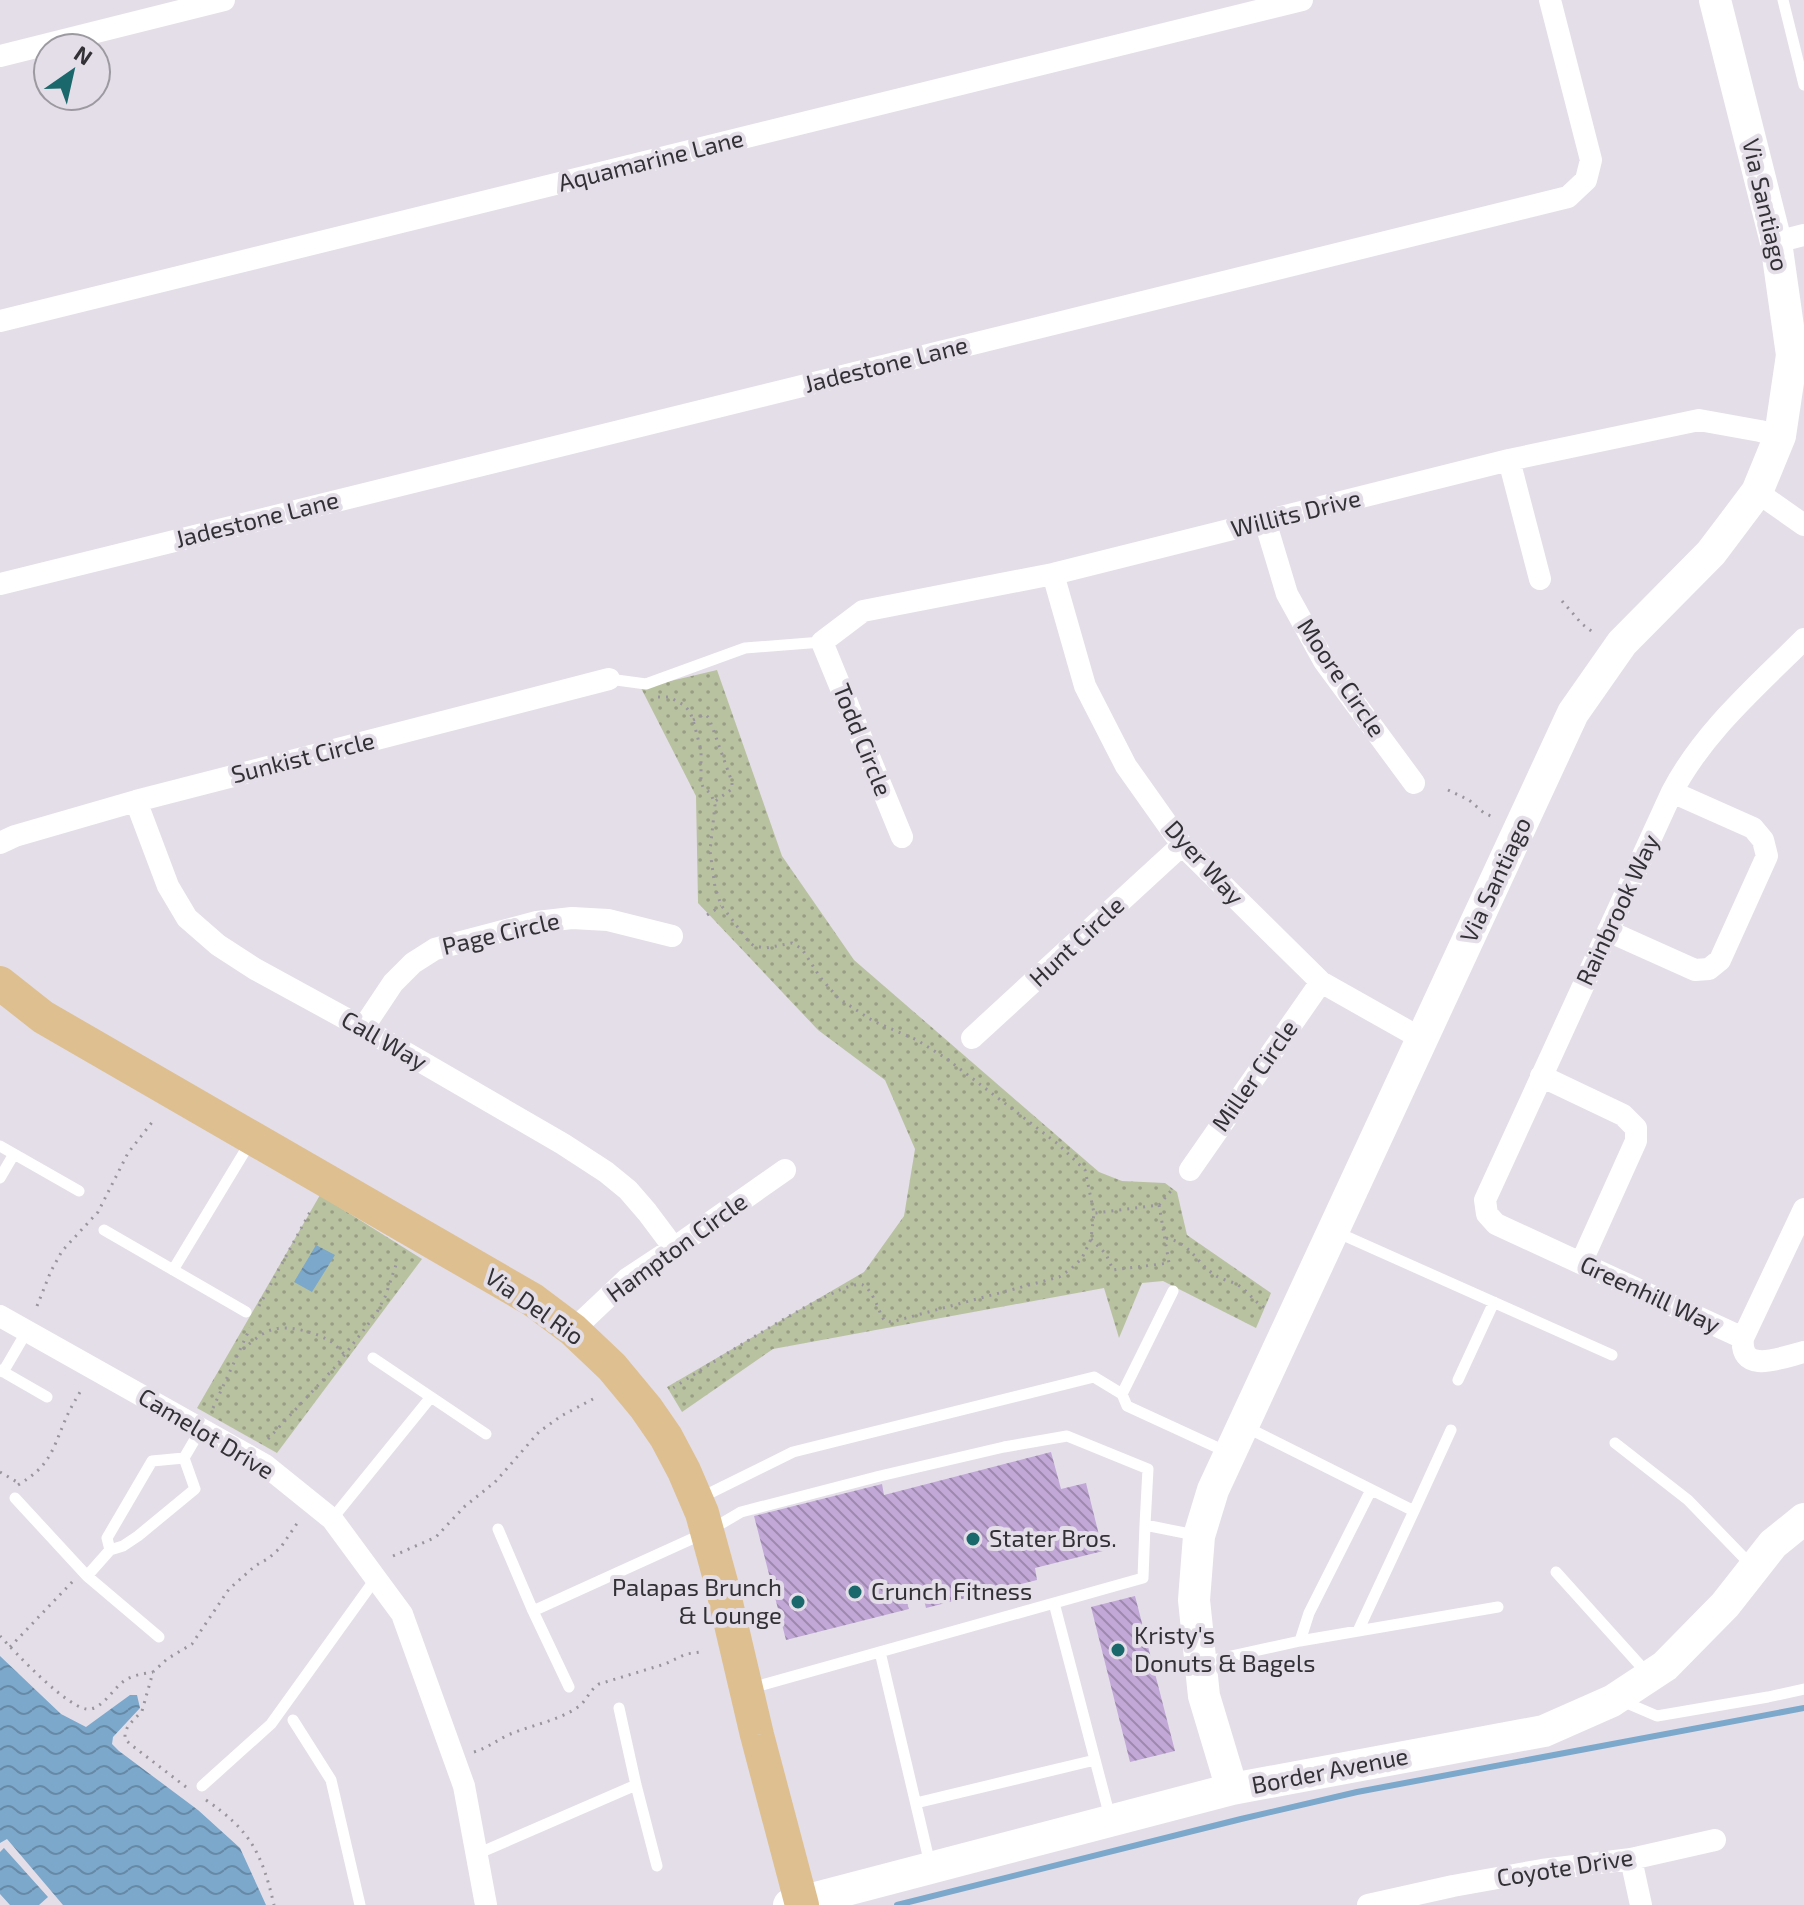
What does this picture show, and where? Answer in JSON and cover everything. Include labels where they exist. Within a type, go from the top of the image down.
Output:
[{"type":"main road","name":"Via Del Rio","points":[[0,983],[43,1017],[533,1300],[573,1330],[612,1367],[666,1437],[696,1500],[722,1586],[797,1904]]},
{"type":"street","points":[[0,56],[224,0]]},
{"type":"street","name":"Aquamarine Lane","points":[[0,321],[1302,0]]},
{"type":"street","name":"Jadestone Lane","points":[[0,584],[1568,197],[1586,180],[1591,160],[1550,0]]},
{"type":"street","name":"Via Santiago","points":[[1232,1789],[1204,1696],[1194,1600],[1199,1536],[1213,1490],[1573,713],[1622,643],[1711,553],[1757,492],[1780,436],[1792,355],[1790,239],[1715,0]]},
{"type":"street","name":"Willits Drive","points":[[822,642],[863,611],[1053,574],[1509,460],[1699,420],[1780,436]]},
{"type":"street","points":[[1509,460],[1540,579]]},
{"type":"street","points":[[1757,492],[1804,525]]},
{"type":"street","name":"Moore Circle","points":[[1265,521],[1287,594],[1324,661],[1414,783]]},
{"type":"street","name":"Dyer Way","points":[[1053,574],[1085,686],[1126,766],[1182,845],[1321,982],[1422,1039]]},
{"type":"street","name":"Rainbrook Way","points":[[1487,1214],[1485,1200],[1684,767],[1725,717],[1804,639]]},
{"type":"street","name":"Todd Circle","points":[[822,642],[902,837]]},
{"type":"street","name":"Sunkist Circle","points":[[0,843],[136,801],[609,679]]},
{"type":"street","points":[[1608,931],[1695,970],[1709,969],[1720,960],[1767,856],[1763,840],[1753,828],[1672,792]]},
{"type":"street","name":"Call Way","points":[[136,801],[168,886],[187,918],[218,945],[563,1144],[606,1172],[638,1201],[674,1248]]},
{"type":"street","name":"Hunt Circle","points":[[972,1038],[1182,845]]},
{"type":"street","name":"Page Circle","points":[[363,1028],[393,983],[413,963],[435,949],[537,922],[572,918],[608,920],[672,936]]},
{"type":"street","name":"Miller Circle","points":[[1190,1170],[1321,982]]},
{"type":"street","points":[[1541,1076],[1623,1115],[1636,1128],[1636,1141],[1581,1263]]},
{"type":"street","name":"Hampton Circle","points":[[573,1330],[627,1279],[785,1170]]},
{"type":"street","points":[[1743,1338],[1804,1209]]},
{"type":"street","name":"Greenhill Way","points":[[1487,1214],[1496,1224],[1743,1338],[1742,1349],[1747,1357],[1770,1361],[1804,1352]]},
{"type":"street","name":"Camelot Drive","points":[[0,1316],[265,1465],[332,1519],[402,1614],[464,1786],[486,1905]]},
{"type":"street","name":"Border Avenue","points":[[797,1904],[1232,1789],[1544,1731],[1617,1698],[1665,1666],[1725,1605],[1773,1544],[1804,1519]]},
{"type":"street","name":"Coyote Drive","points":[[1368,1905],[1455,1896],[1542,1870],[1631,1859],[1715,1840]]},
{"type":"street","points":[[1631,1859],[1641,1905]]},
{"type":"lane","points":[[1783,0],[1804,85]]},
{"type":"lane","points":[[609,679],[646,684],[745,648],[822,642]]},
{"type":"lane","points":[[173,1270],[253,1137]]},
{"type":"lane","points":[[0,1146],[79,1191]]},
{"type":"lane","points":[[0,1178],[14,1154]]},
{"type":"lane","points":[[104,1230],[246,1312]]},
{"type":"lane","points":[[1334,1231],[1612,1355]]},
{"type":"lane","points":[[1122,1394],[1173,1291]]},
{"type":"lane","points":[[1458,1380],[1494,1302]]},
{"type":"lane","points":[[27,1331],[2,1371],[47,1397]]},
{"type":"lane","points":[[373,1358],[486,1434]]},
{"type":"lane","points":[[696,1500],[793,1452],[1094,1377],[1122,1394],[1127,1406],[1237,1440],[1371,1490],[1414,1511]]},
{"type":"lane","points":[[332,1519],[431,1397]]},
{"type":"lane","points":[[85,1573],[110,1550],[138,1536],[195,1489],[184,1458],[201,1429]]},
{"type":"lane","points":[[1358,1631],[1451,1430]]},
{"type":"lane","points":[[533,1611],[707,1532],[741,1512],[1004,1447],[1067,1436],[1148,1469],[1143,1578],[746,1690]]},
{"type":"lane","points":[[1615,1443],[1688,1500],[1754,1569]]},
{"type":"lane","points":[[110,1550],[107,1538],[152,1461],[184,1458]]},
{"type":"lane","points":[[1300,1641],[1309,1613],[1371,1490]]},
{"type":"lane","points":[[15,1493],[85,1573],[159,1637]]},
{"type":"lane","points":[[1145,1525],[1199,1536]]},
{"type":"lane","points":[[498,1529],[569,1687]]},
{"type":"lane","points":[[1556,1572],[1650,1676]]},
{"type":"lane","points":[[198,1790],[271,1724],[376,1577]]},
{"type":"lane","points":[[1054,1603],[1112,1821]]},
{"type":"lane","points":[[1199,1663],[1300,1641],[1498,1607]]},
{"type":"lane","points":[[880,1652],[931,1868]]},
{"type":"lane","points":[[1617,1698],[1657,1716],[1804,1689]]},
{"type":"lane","points":[[619,1708],[657,1866]]},
{"type":"lane","points":[[293,1720],[331,1780],[360,1905]]},
{"type":"lane","points":[[916,1803],[1095,1760]]},
{"type":"lane","points":[[477,1854],[636,1785]]},
{"type":"path","points":[[1562,601],[1594,633]]},
{"type":"path","points":[[651,696],[669,697],[690,712],[701,750],[701,782],[714,802],[710,851],[715,887],[721,905],[749,942],[766,948],[797,945],[838,998],[884,1026],[917,1040],[955,1065],[1058,1144],[1085,1170],[1094,1213],[1087,1250],[1078,1263],[1059,1277],[891,1322],[885,1321],[870,1294],[862,1284],[858,1284],[838,1291],[750,1338],[673,1388]]},
{"type":"path","points":[[693,720],[705,714],[709,718],[732,782],[732,789],[714,802]]},
{"type":"path","points":[[1448,790],[1493,817]]},
{"type":"path","points":[[707,915],[721,905]]},
{"type":"path","points":[[955,1065],[959,1059]]},
{"type":"path","points":[[37,1306],[56,1262],[70,1241],[98,1212],[128,1153],[153,1121]]},
{"type":"path","points":[[1094,1213],[1159,1205],[1174,1187]]},
{"type":"path","points":[[1091,1239],[1106,1254],[1113,1270],[1169,1263],[1159,1205]]},
{"type":"path","points":[[1166,1238],[1177,1241],[1194,1253],[1215,1276],[1241,1287],[1255,1302],[1267,1309]]},
{"type":"path","points":[[268,1439],[336,1366],[381,1305],[397,1262]]},
{"type":"path","points":[[239,1351],[277,1328],[316,1335],[330,1341],[344,1354]]},
{"type":"path","points":[[15,1493],[21,1483],[46,1462],[83,1387]]},
{"type":"path","points":[[393,1556],[436,1537],[464,1507],[495,1482],[539,1432],[593,1399]]},
{"type":"path","points":[[0,1472],[21,1483]]},
{"type":"path","points":[[0,1636],[41,1678],[85,1710],[98,1705],[121,1683],[153,1672],[192,1644],[229,1589],[281,1547],[298,1522]]},
{"type":"path","points":[[10,1647],[85,1573]]},
{"type":"path","points":[[474,1752],[572,1711],[599,1684],[665,1664],[686,1654],[701,1652]]},
{"type":"path","points":[[153,1672],[142,1711],[128,1726],[125,1739],[198,1790]]},
{"type":"path","points":[[206,1800],[236,1824],[257,1851],[274,1905]]},
{"type":"green space","points":[[717,670],[782,856],[854,960],[1099,1172],[1122,1181],[1165,1183],[1177,1192],[1187,1235],[1271,1293],[1256,1328],[1163,1281],[1142,1283],[1119,1338],[1104,1288],[773,1349],[682,1412],[667,1387],[864,1272],[904,1216],[915,1149],[885,1080],[818,1030],[698,903],[696,796],[641,688]]},
{"type":"green space","points":[[320,1195],[422,1259],[277,1453],[197,1408]]},
{"type":"water","points":[[316,1245],[335,1255],[312,1292],[294,1282]]},
{"type":"water","points":[[0,1656],[61,1714],[86,1727],[130,1695],[137,1695],[140,1708],[113,1737],[112,1744],[198,1810],[240,1848],[266,1905],[63,1905],[7,1839],[0,1843]]},
{"type":"water","points":[[4,1848],[48,1897],[39,1905],[10,1905],[0,1894],[0,1852]]},
{"type":"building","points":[[1051,1452],[1061,1489],[1086,1483],[1103,1551],[1035,1568],[1037,1580],[926,1608],[923,1596],[906,1600],[909,1609],[786,1640],[754,1516],[882,1484],[884,1495]]},
{"type":"building","points":[[1135,1596],[1175,1751],[1130,1762],[1091,1607]]},
{"type":"waterway","points":[[897,1905],[1357,1792],[1804,1708]]},
{"type":"place","name":"Stater Bros.","points":[[973,1539]]},
{"type":"place","name":"Crunch Fitness","points":[[855,1592]]},
{"type":"place","name":"Palapas Brunch & Lounge","points":[[798,1602]]},
{"type":"place","name":"Kristy's Donuts & Bagels","points":[[1118,1650]]}]
